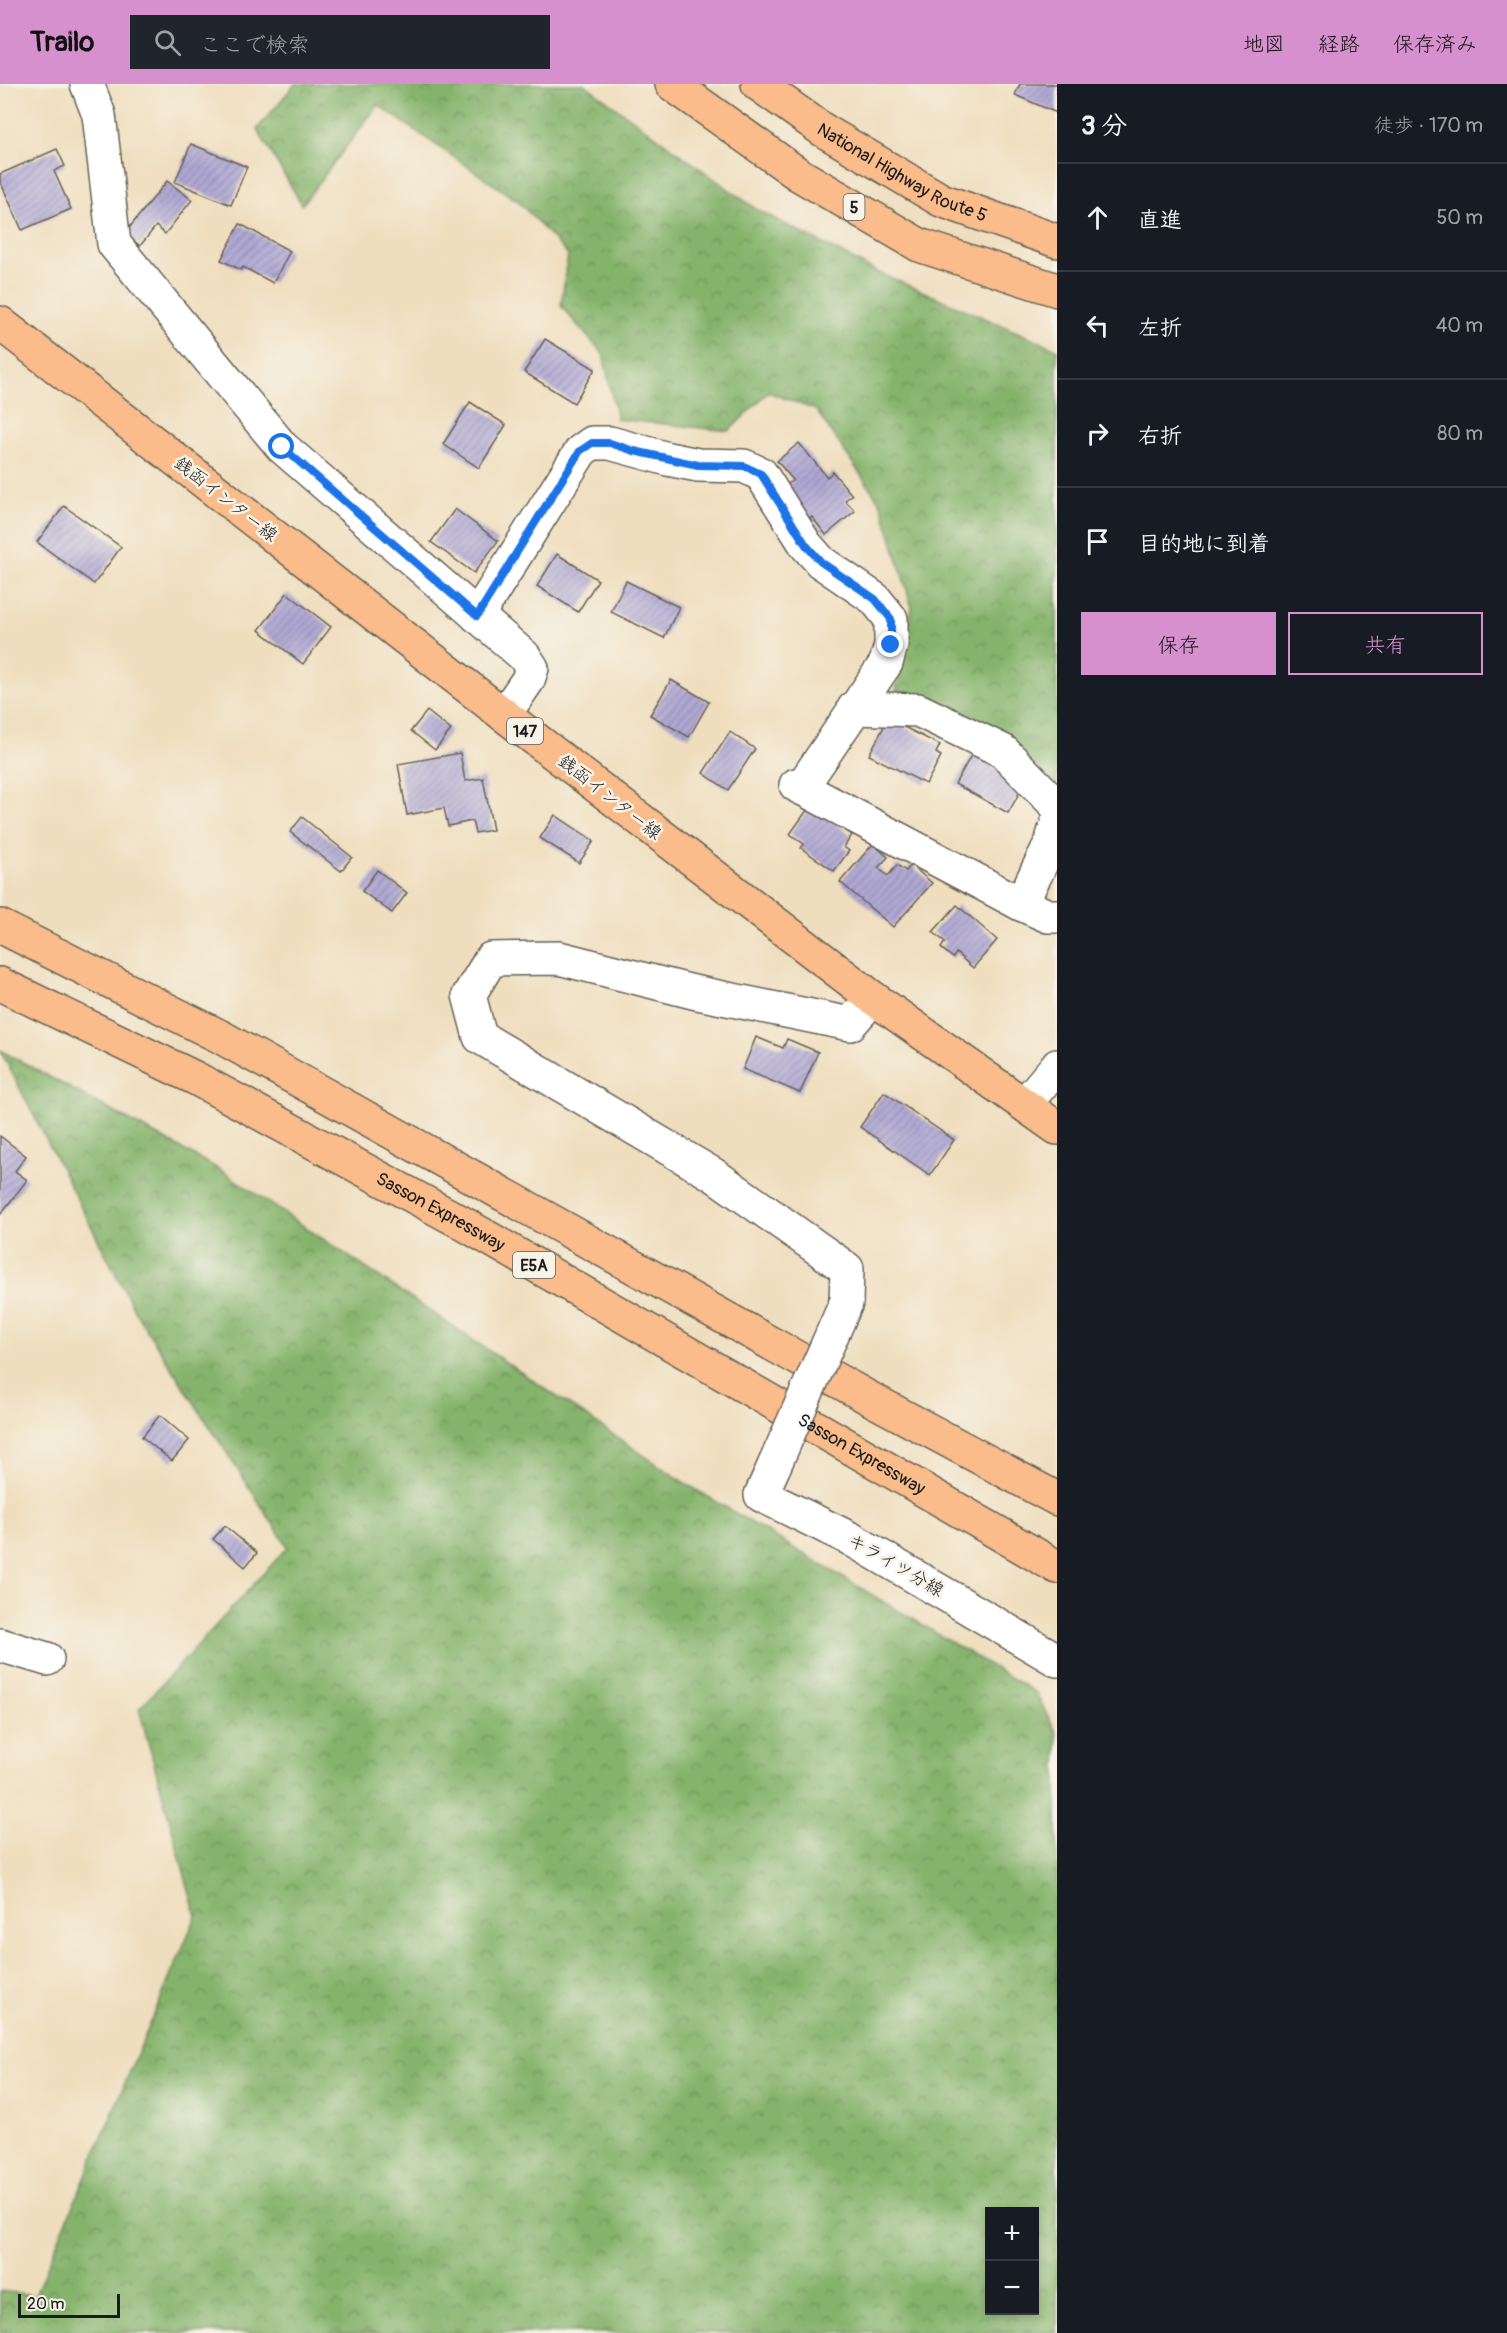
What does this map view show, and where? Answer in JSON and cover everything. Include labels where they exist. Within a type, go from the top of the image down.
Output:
[{"type":"main road","name":"5","points":[[672,84],[798,174],[919,245],[1057,290]]},
{"type":"main road","name":"National Highway Route 5","points":[[758,84],[823,130],[941,200],[1057,241]]},
{"type":"main road","name":"銭函インター線","points":[[0,323],[504,715],[873,998],[1057,1128]]},
{"type":"main road","name":"E5A","points":[[0,926],[221,1036],[869,1398],[1057,1499]]},
{"type":"main road","name":"Sasson Expressway","points":[[0,984],[195,1078],[459,1221],[1057,1567]]},
{"type":"main road","points":[[869,1398],[948,1425],[1057,1478]]},
{"type":"street","points":[[87,84],[99,115],[114,244],[282,447],[504,637],[532,668],[528,681],[504,715]]},
{"type":"street","points":[[477,616],[580,451],[592,443],[610,443],[634,451],[698,465],[744,466],[761,474],[806,545],[821,562],[875,599],[891,619],[891,645],[886,663],[798,786],[1021,904],[1048,916],[1057,916]]},
{"type":"street","points":[[854,708],[918,710],[1003,751],[1057,806]]},
{"type":"street","points":[[1021,904],[1057,824]]},
{"type":"street","name":"キライツ分線","points":[[873,998],[850,1024],[693,992],[559,958],[491,959],[469,995],[480,1036],[714,1175],[848,1269],[846,1303],[761,1495],[851,1539],[1057,1660]]},
{"type":"street","points":[[1025,1104],[1057,1066]]},
{"type":"street","points":[[0,1645],[47,1659]]},
{"type":"green space","points":[[295,84],[584,84],[756,209],[875,271],[1057,349],[1057,785],[1003,738],[935,698],[896,691],[912,607],[881,504],[816,410],[768,392],[729,431],[617,419],[603,354],[561,306],[568,255],[519,202],[378,105],[302,205],[257,129]]},
{"type":"green space","points":[[0,1050],[222,1171],[685,1483],[1036,1693],[1057,1734],[1057,2333],[0,2333],[0,2291],[35,2295],[196,1916],[139,1709],[288,1547],[137,1315]]},
{"type":"building","points":[[1020,84],[1057,84],[1057,113],[1015,95]]},
{"type":"building","points":[[191,144],[247,167],[231,205],[175,182]]},
{"type":"building","points":[[57,149],[65,166],[54,171],[71,209],[22,230],[0,181],[0,174]]},
{"type":"building","points":[[167,181],[192,200],[165,234],[156,226],[140,246],[125,233]]},
{"type":"building","points":[[240,224],[290,251],[273,283],[243,267],[241,270],[221,260]]},
{"type":"building","points":[[545,339],[595,369],[574,403],[524,372]]},
{"type":"building","points":[[470,402],[506,425],[479,468],[443,444]]},
{"type":"building","points":[[799,443],[827,477],[833,472],[852,495],[845,500],[855,511],[826,535],[812,517],[807,520],[785,486],[793,480],[777,461]]},
{"type":"building","points":[[64,506],[121,547],[94,584],[37,542]]},
{"type":"building","points":[[455,509],[498,541],[474,573],[431,542]]},
{"type":"building","points":[[557,554],[598,580],[578,612],[537,586]]},
{"type":"building","points":[[626,581],[679,607],[664,638],[611,612]]},
{"type":"building","points":[[287,593],[331,627],[303,664],[259,630]]},
{"type":"building","points":[[671,680],[709,702],[689,737],[650,715]]},
{"type":"building","points":[[427,711],[451,730],[435,750],[411,731]]},
{"type":"building","points":[[888,719],[940,745],[936,753],[941,756],[926,784],[869,755]]},
{"type":"building","points":[[730,732],[755,749],[728,790],[703,773]]},
{"type":"building","points":[[977,745],[992,754],[987,762],[1025,783],[1008,813],[955,784]]},
{"type":"building","points":[[460,753],[465,781],[483,778],[493,830],[475,833],[472,821],[448,826],[444,808],[407,815],[398,764]]},
{"type":"building","points":[[810,806],[852,835],[844,847],[849,851],[834,871],[801,848],[804,844],[790,834]]},
{"type":"building","points":[[555,815],[594,841],[579,863],[540,838]]},
{"type":"building","points":[[302,817],[352,857],[341,871],[290,832]]},
{"type":"building","points":[[873,844],[888,857],[878,868],[888,876],[897,865],[906,871],[911,865],[932,883],[893,927],[840,882]]},
{"type":"building","points":[[377,870],[407,893],[392,913],[362,891]]},
{"type":"building","points":[[957,905],[997,940],[973,968],[956,953],[953,958],[941,948],[945,942],[933,932]]},
{"type":"building","points":[[756,1037],[783,1048],[787,1039],[818,1052],[800,1093],[743,1069]]},
{"type":"building","points":[[884,1092],[954,1140],[930,1175],[860,1127]]},
{"type":"building","points":[[0,1136],[26,1156],[15,1171],[27,1180],[0,1215]]},
{"type":"building","points":[[160,1415],[189,1440],[172,1461],[142,1437]]},
{"type":"building","points":[[225,1526],[257,1553],[245,1567],[213,1539]]},
{"type":"route","points":[[282,447],[477,616],[580,451],[592,443],[610,443],[634,451],[698,465],[744,466],[761,474],[806,545],[821,562],[875,599],[891,619],[891,645]]}]
